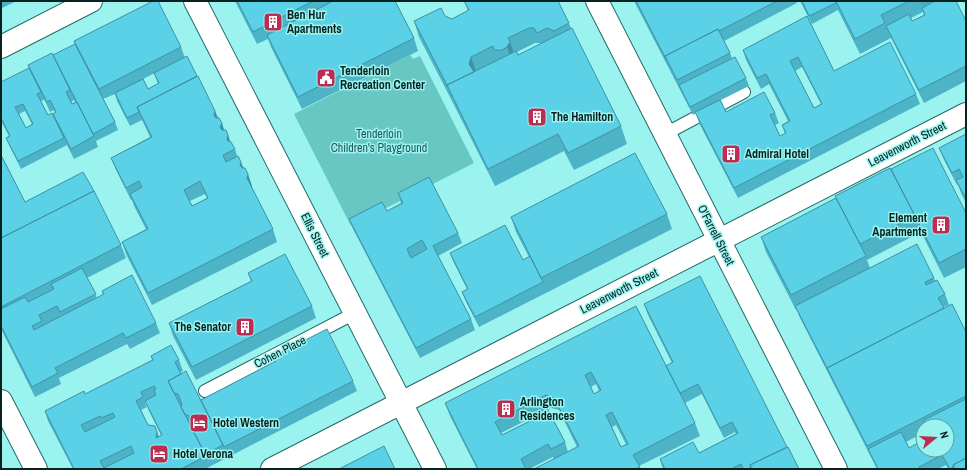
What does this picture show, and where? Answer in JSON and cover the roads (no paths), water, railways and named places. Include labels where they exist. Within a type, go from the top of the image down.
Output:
[{"type":"street","points":[[1,47],[91,1]]},
{"type":"street","name":"Ellis Street","points":[[195,1],[435,469]]},
{"type":"street","name":"O'Farrell Street","points":[[597,1],[836,469]]},
{"type":"street","name":"Leavenworth Street","points":[[272,469],[966,114]]},
{"type":"street","points":[[1,401],[36,469]]},
{"type":"lane","points":[[665,134],[744,92]]},
{"type":"lane","name":"Cohen Place","points":[[205,391],[355,313]]},
{"type":"place","name":"Ben Hur Apartments","points":[[273,22]]},
{"type":"place","name":"Tenderloin Recreation Center","points":[[326,78]]},
{"type":"place","name":"The Hamilton","points":[[537,117]]},
{"type":"place","name":"Admiral Hotel","points":[[731,154]]},
{"type":"place","name":"Element Apartments","points":[[941,225]]},
{"type":"place","name":"The Senator","points":[[245,327]]},
{"type":"place","name":"Arlington Residences","points":[[506,409]]},
{"type":"place","name":"Hotel Western","points":[[199,423]]},
{"type":"place","name":"Hotel Verona","points":[[159,454]]},
{"type":"park label","name":"Tenderloin Children's Playground","points":[[379,141]]}]
